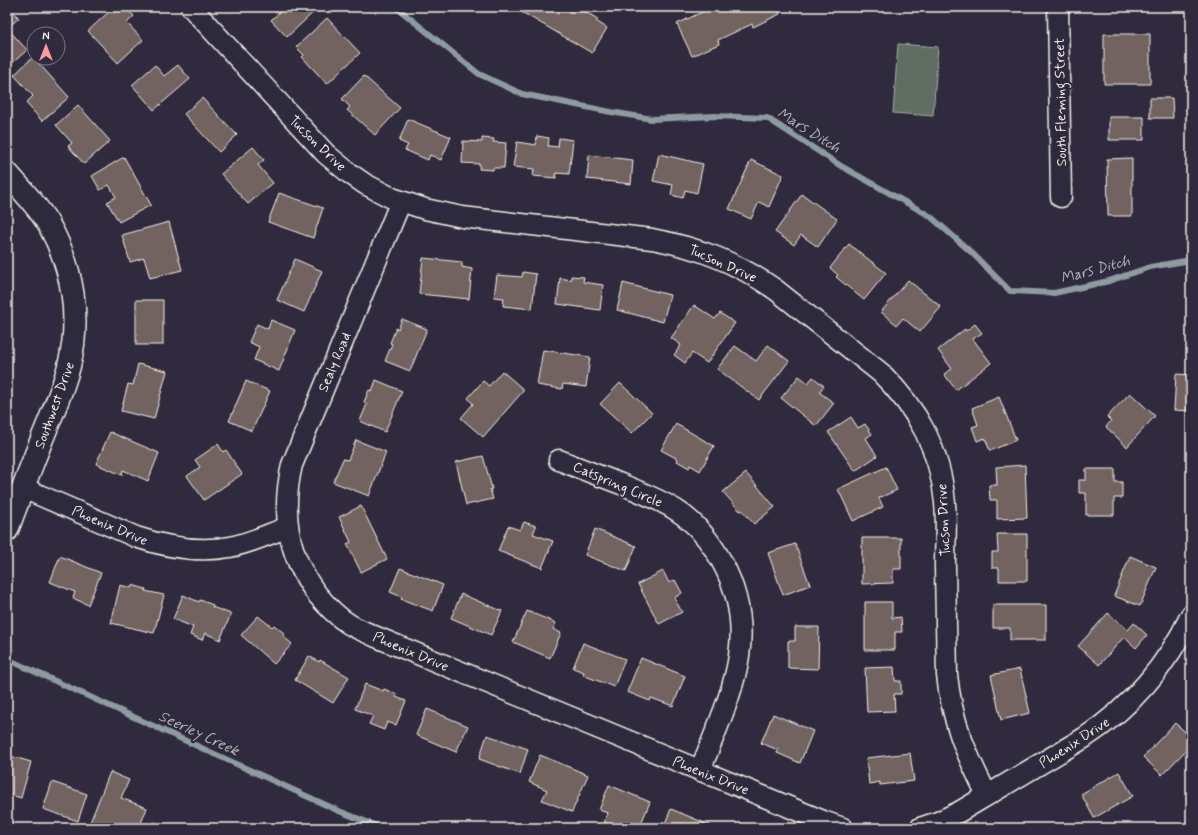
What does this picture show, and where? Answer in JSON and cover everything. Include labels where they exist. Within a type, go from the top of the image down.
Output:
[{"type":"street","name":"Tucson Drive","points":[[191,7],[326,154],[365,184],[401,202],[462,217],[652,239],[680,244],[708,253],[743,269],[776,290],[881,373],[914,410],[924,427],[941,474],[945,509],[946,659],[949,694],[957,730],[987,795]]},
{"type":"street","name":"South Fleming Street","points":[[1058,7],[1062,197]]},
{"type":"street","name":"Southwest Drive","points":[[7,173],[38,209],[57,242],[70,279],[74,308],[73,347],[64,384],[7,530]]},
{"type":"street","name":"Sealy Road","points":[[288,527],[287,496],[292,465],[401,202]]},
{"type":"street","name":"Catspring Circle","points":[[559,460],[651,496],[676,510],[705,537],[716,552],[726,570],[736,598],[739,616],[741,636],[740,655],[732,689],[700,771]]},
{"type":"street","name":"Phoenix Drive","points":[[23,488],[136,537],[154,543],[193,550],[232,547],[288,527],[296,557],[308,582],[326,605],[349,624],[374,636],[700,771],[843,828]]},
{"type":"street","name":"Phoenix Drive","points":[[920,828],[947,818],[1100,728],[1143,689],[1167,659],[1191,615]]},
{"type":"green space","points":[[898,44],[938,47],[933,116],[893,113]]},
{"type":"building","points":[[7,7],[9,7],[19,18],[7,28]]},
{"type":"building","points":[[114,7],[125,7],[134,16],[127,23],[143,40],[118,63],[88,31]]},
{"type":"building","points":[[279,7],[319,7],[287,37],[271,20],[282,10]]},
{"type":"building","points":[[513,7],[577,7],[598,19],[596,21],[607,28],[592,53]]},
{"type":"building","points":[[777,7],[780,14],[753,27],[752,24],[718,40],[719,44],[692,56],[677,24],[704,11],[703,8]]},
{"type":"building","points":[[327,18],[360,53],[327,84],[302,57],[304,55],[296,47]]},
{"type":"building","points":[[7,28],[26,49],[26,51],[7,68]]},
{"type":"building","points":[[1104,34],[1150,34],[1150,84],[1104,84]]},
{"type":"building","points":[[26,64],[26,66],[41,66],[69,97],[42,121],[26,103],[33,96],[14,75]]},
{"type":"building","points":[[155,65],[164,76],[178,65],[190,79],[154,110],[132,85]]},
{"type":"building","points":[[364,76],[400,108],[375,135],[347,110],[350,107],[342,99]]},
{"type":"building","points":[[202,98],[237,135],[219,152],[184,114]]},
{"type":"building","points":[[1150,98],[1172,98],[1173,118],[1150,118]]},
{"type":"building","points":[[78,105],[110,141],[84,164],[68,146],[72,143],[56,125]]},
{"type":"building","points":[[1109,117],[1144,117],[1144,140],[1109,140]]},
{"type":"building","points":[[408,119],[451,137],[441,160],[430,155],[428,160],[405,150],[408,145],[399,141]]},
{"type":"building","points":[[537,136],[549,138],[548,146],[558,147],[559,138],[573,140],[569,174],[556,173],[556,178],[533,176],[534,169],[513,167],[517,142],[536,145]]},
{"type":"building","points":[[482,138],[494,139],[493,142],[506,143],[504,168],[493,168],[493,170],[479,169],[480,164],[462,163],[463,141],[482,142]]},
{"type":"building","points":[[253,147],[264,160],[258,165],[273,183],[248,204],[221,174]]},
{"type":"building","points":[[659,154],[703,164],[697,193],[685,190],[683,198],[671,195],[673,185],[653,181]]},
{"type":"building","points":[[589,155],[633,160],[631,184],[587,179]]},
{"type":"building","points":[[124,157],[151,205],[119,222],[107,202],[116,197],[109,185],[100,190],[92,176]]},
{"type":"building","points":[[1132,158],[1132,216],[1108,216],[1107,159]]},
{"type":"building","points":[[751,160],[783,175],[769,207],[759,202],[751,219],[729,209]]},
{"type":"building","points":[[279,193],[323,208],[313,238],[268,222]]},
{"type":"building","points":[[802,194],[837,219],[818,247],[801,235],[794,245],[775,232]]},
{"type":"building","points":[[169,222],[182,270],[150,278],[144,258],[130,262],[122,235]]},
{"type":"building","points":[[849,244],[886,273],[864,300],[836,277],[838,275],[830,268]]},
{"type":"building","points":[[423,258],[462,262],[462,267],[472,269],[469,299],[419,294]]},
{"type":"building","points":[[295,259],[322,271],[304,312],[277,300]]},
{"type":"building","points":[[523,272],[536,274],[532,309],[503,306],[504,298],[494,297],[497,275],[522,277]]},
{"type":"building","points":[[571,276],[584,277],[583,282],[603,285],[600,310],[557,304],[560,278],[571,280]]},
{"type":"building","points":[[908,280],[941,307],[920,332],[903,318],[897,325],[881,312]]},
{"type":"building","points":[[623,283],[670,295],[663,322],[617,310]]},
{"type":"building","points":[[136,300],[163,300],[163,345],[136,345]]},
{"type":"building","points":[[694,305],[715,319],[720,313],[735,323],[707,363],[692,353],[685,363],[674,355],[681,345],[671,338]]},
{"type":"building","points":[[7,315],[11,315],[7,355]]},
{"type":"building","points":[[402,319],[427,329],[410,371],[385,361],[392,344],[390,343],[396,328],[398,329]]},
{"type":"building","points":[[271,320],[295,330],[279,371],[254,360],[259,347],[249,342],[257,324],[268,329]]},
{"type":"building","points":[[975,324],[982,333],[973,339],[991,363],[956,390],[944,374],[952,369],[938,350],[965,329],[966,331]]},
{"type":"building","points":[[768,345],[789,361],[759,400],[717,369],[735,346],[756,361]]},
{"type":"building","points":[[543,350],[590,357],[586,387],[563,384],[562,389],[537,385]]},
{"type":"building","points":[[138,364],[167,371],[154,419],[121,411],[128,384],[133,385]]},
{"type":"building","points":[[502,371],[524,390],[483,437],[461,418],[473,404],[468,398],[483,381],[489,386]]},
{"type":"building","points":[[1176,374],[1191,375],[1191,411],[1174,410]]},
{"type":"building","points":[[799,376],[808,383],[813,377],[824,386],[819,392],[834,403],[816,426],[781,398]]},
{"type":"building","points":[[376,380],[402,391],[385,432],[360,421],[367,404],[364,402],[369,390],[372,391]]},
{"type":"building","points":[[246,381],[270,391],[252,431],[229,421]]},
{"type":"building","points":[[620,383],[652,413],[632,433],[600,404]]},
{"type":"building","points":[[1130,393],[1155,416],[1127,447],[1106,427],[1111,421],[1107,417]]},
{"type":"building","points":[[999,397],[1016,440],[990,451],[985,438],[977,441],[972,427],[978,425],[972,408]]},
{"type":"building","points":[[851,417],[858,428],[865,424],[872,434],[866,438],[877,456],[855,471],[828,432]]},
{"type":"building","points":[[676,424],[714,446],[700,471],[690,465],[689,468],[677,461],[678,459],[661,450]]},
{"type":"building","points":[[110,432],[159,453],[148,481],[123,470],[122,475],[96,464]]},
{"type":"building","points":[[356,440],[386,452],[369,496],[333,482],[343,459],[348,460]]},
{"type":"building","points":[[218,444],[223,452],[226,450],[242,474],[204,500],[187,476],[200,467],[195,460]]},
{"type":"building","points":[[483,456],[492,489],[490,489],[493,499],[466,505],[456,462]]},
{"type":"building","points":[[1025,465],[1027,518],[997,519],[997,500],[990,500],[989,485],[997,485],[996,467]]},
{"type":"building","points":[[886,467],[897,490],[879,498],[883,507],[853,521],[838,489]]},
{"type":"building","points":[[1086,469],[1115,469],[1115,482],[1122,482],[1122,498],[1114,498],[1114,515],[1086,515],[1086,493],[1079,493],[1079,480],[1086,480]]},
{"type":"building","points":[[746,473],[775,507],[754,524],[723,492]]},
{"type":"building","points":[[361,506],[387,559],[361,572],[347,544],[351,542],[339,517]]},
{"type":"building","points":[[524,522],[536,526],[533,534],[553,541],[542,568],[498,551],[508,526],[520,530]]},
{"type":"building","points":[[595,529],[636,546],[626,571],[585,555]]},
{"type":"building","points":[[997,534],[1027,534],[1027,581],[999,581],[999,568],[992,568],[992,552],[998,552]]},
{"type":"building","points":[[862,538],[901,538],[901,569],[893,569],[893,583],[862,584]]},
{"type":"building","points":[[795,544],[810,585],[783,595],[768,553]]},
{"type":"building","points":[[60,556],[101,573],[88,605],[73,598],[75,592],[50,582]]},
{"type":"building","points":[[1130,556],[1156,567],[1140,606],[1114,596]]},
{"type":"building","points":[[400,568],[443,585],[433,611],[401,599],[402,597],[390,592]]},
{"type":"building","points":[[663,571],[669,583],[675,580],[682,593],[674,598],[682,612],[659,624],[638,584]]},
{"type":"building","points":[[120,585],[131,588],[132,585],[146,589],[145,591],[164,595],[154,633],[111,623]]},
{"type":"building","points":[[461,594],[502,611],[491,635],[451,618]]},
{"type":"building","points":[[183,595],[199,602],[200,600],[213,605],[212,607],[231,614],[220,640],[205,633],[202,640],[190,635],[193,627],[173,619]]},
{"type":"building","points":[[865,602],[892,602],[892,618],[901,617],[902,632],[895,632],[895,650],[865,650]]},
{"type":"building","points":[[993,605],[1046,605],[1046,640],[1010,640],[1010,628],[993,628]]},
{"type":"building","points":[[527,611],[556,623],[553,629],[561,633],[550,658],[513,642]]},
{"type":"building","points":[[1108,613],[1128,630],[1134,623],[1147,635],[1136,648],[1124,637],[1099,665],[1078,646]]},
{"type":"building","points":[[258,616],[272,627],[274,625],[285,634],[283,636],[292,644],[274,664],[241,635]]},
{"type":"building","points":[[795,627],[819,627],[818,669],[788,668],[788,641],[795,641]]},
{"type":"building","points":[[583,643],[625,659],[614,687],[583,675],[584,672],[573,668]]},
{"type":"building","points":[[309,656],[319,662],[320,660],[349,677],[333,703],[295,680]]},
{"type":"building","points":[[641,658],[685,676],[673,706],[651,698],[650,701],[627,692]]},
{"type":"building","points":[[894,667],[895,681],[901,681],[901,694],[894,694],[895,711],[867,712],[865,668]]},
{"type":"building","points":[[1020,669],[1030,713],[1001,720],[991,675]]},
{"type":"building","points":[[365,684],[383,691],[384,689],[396,694],[396,697],[406,701],[396,725],[387,722],[384,730],[369,724],[373,716],[355,709]]},
{"type":"building","points":[[427,709],[468,726],[456,752],[416,735]]},
{"type":"building","points":[[773,714],[813,731],[800,763],[777,753],[778,750],[761,743]]},
{"type":"building","points":[[1175,723],[1191,737],[1191,745],[1162,775],[1143,757]]},
{"type":"building","points":[[487,735],[528,749],[520,774],[479,759]]},
{"type":"building","points":[[910,753],[914,781],[880,785],[880,782],[869,784],[866,758]]},
{"type":"building","points":[[7,755],[31,762],[21,798],[7,794]]},
{"type":"building","points":[[540,755],[588,775],[572,812],[542,800],[547,790],[529,782]]},
{"type":"building","points":[[110,772],[129,780],[121,798],[147,808],[139,828],[95,828],[89,825]]},
{"type":"building","points":[[1119,772],[1133,796],[1094,818],[1081,794]]},
{"type":"building","points":[[52,782],[87,794],[78,821],[43,809]]},
{"type":"building","points":[[609,785],[650,802],[640,826],[634,824],[633,828],[618,828],[604,822],[608,813],[599,810]]},
{"type":"building","points":[[671,809],[712,826],[711,828],[663,828]]},
{"type":"building","points":[[154,822],[168,828],[151,828]]},
{"type":"waterway","name":"Mars Ditch","points":[[396,7],[479,74],[522,94],[652,119],[714,116],[767,118],[841,166],[930,216],[971,252],[1010,291],[1054,293],[1109,281],[1150,267],[1191,260]]},
{"type":"waterway","name":"Seerley Creek","points":[[7,659],[339,811],[382,828]]}]
